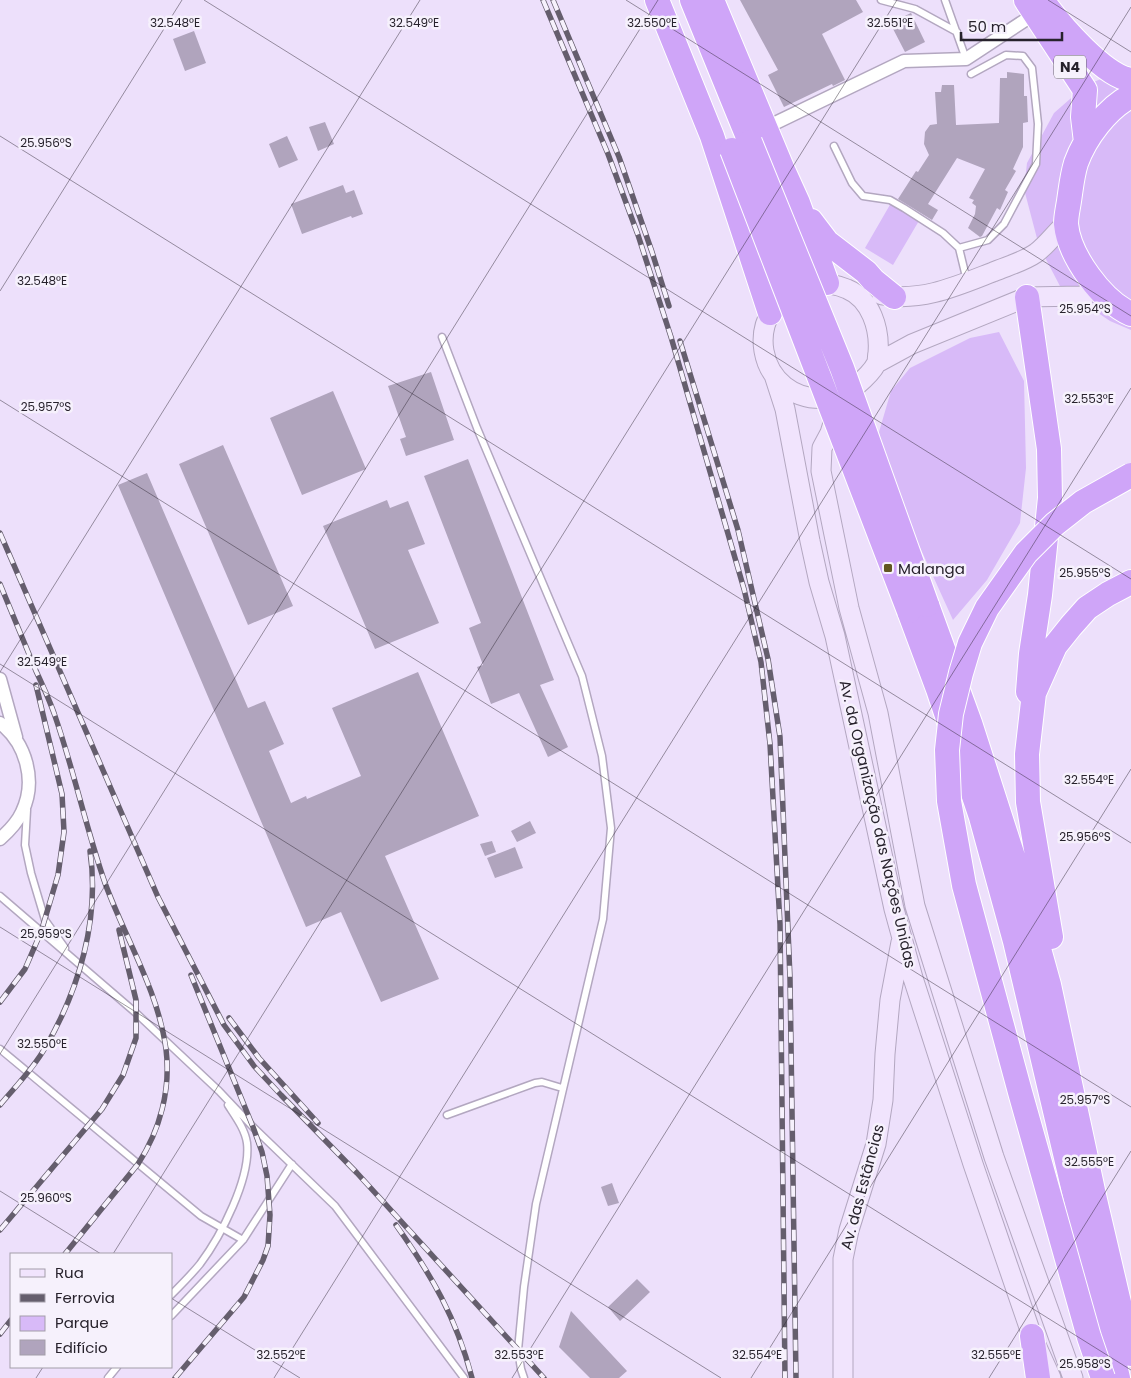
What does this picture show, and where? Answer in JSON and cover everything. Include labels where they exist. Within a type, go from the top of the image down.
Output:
[{"type":"highway","points":[[657,0],[712,136],[770,313]]},
{"type":"highway","points":[[671,0],[749,140],[827,242],[866,272],[894,297]]},
{"type":"highway","points":[[692,0],[749,140],[918,608],[970,723],[1016,866],[1049,985],[1095,1200],[1131,1354]]},
{"type":"highway","points":[[712,0],[749,140]]},
{"type":"highway","name":"N4","points":[[1035,4],[1098,61],[1122,79],[1131,80]]},
{"type":"highway","name":"N4","points":[[1035,4],[1085,90],[1083,117],[1086,142]]},
{"type":"highway","points":[[1131,96],[1103,118],[1086,142],[1077,161],[1072,180],[1066,223],[1071,245],[1085,270],[1099,288],[1120,309],[1131,314]]},
{"type":"highway","points":[[798,203],[838,286]]},
{"type":"highway","points":[[1027,297],[1048,440],[1050,498],[1040,595],[1031,654],[1028,688],[1030,721]]},
{"type":"highway","points":[[1103,1378],[1089,1338],[964,885],[948,801],[948,750],[951,714],[961,673],[970,643],[987,608],[1026,553],[1055,524],[1083,502],[1131,475]]},
{"type":"highway","points":[[1095,1200],[1076,1058],[1046,915],[1028,802],[1027,754],[1034,693],[1055,646],[1087,608],[1131,582]]},
{"type":"highway","points":[[918,608],[938,689],[982,816],[1016,941],[1118,1378]]},
{"type":"highway","points":[[1032,1336],[1038,1378]]},
{"type":"main road","points":[[1066,223],[1037,252],[1024,260],[955,288],[922,296],[894,297],[813,283],[800,287],[788,293],[770,313],[765,325],[763,338],[767,363],[774,375],[788,388],[805,396],[818,399],[830,398],[843,394],[863,380],[877,363],[912,344],[1027,297],[1081,296],[1099,288]]},
{"type":"main road","points":[[838,286],[865,303],[875,320],[879,340],[877,363]]},
{"type":"main road","name":"Av. da Organização das Nações Unidas","points":[[774,375],[785,409],[819,582],[835,636],[894,909],[913,978],[973,1164],[1032,1336],[1051,1378]]},
{"type":"main road","name":"Av. da Organização das Nações Unidas","points":[[843,394],[830,433],[822,448],[821,471],[849,608],[878,713],[915,906],[994,1157],[1073,1378]]},
{"type":"main road","name":"Av. das Estâncias","points":[[843,1378],[842,1276],[849,1230],[876,1144],[883,1100],[890,1000],[902,938]]},
{"type":"street","points":[[749,140],[904,61],[966,59],[1035,4]]},
{"type":"street","points":[[0,679],[16,740]]},
{"type":"street","points":[[0,723],[16,740],[23,752],[27,764],[28,792],[23,811],[12,828],[0,839]]},
{"type":"lane","points":[[881,0],[915,9],[957,32]]},
{"type":"lane","points":[[945,0],[966,59]]},
{"type":"lane","points":[[959,248],[988,240],[1004,224],[1036,164],[1038,124],[1032,68],[1023,56],[1006,55],[971,74]]},
{"type":"lane","points":[[834,146],[852,183],[863,196],[890,200],[943,233],[959,248],[967,282]]},
{"type":"lane","points":[[442,336],[477,428],[582,676],[602,756],[611,828],[603,919],[536,1204],[524,1287],[518,1350],[524,1378]]},
{"type":"lane","points":[[28,792],[26,845],[31,873],[45,920],[70,956]]},
{"type":"lane","points":[[0,896],[136,1013],[219,1091],[253,1127],[335,1206],[464,1378]]},
{"type":"lane","points":[[0,1049],[201,1216],[243,1240]]},
{"type":"lane","points":[[447,1115],[535,1083],[542,1082],[562,1088]]},
{"type":"lane","points":[[172,1294],[210,1250],[241,1187],[245,1173],[247,1142],[237,1119],[219,1091]]},
{"type":"lane","points":[[172,1315],[243,1240],[292,1164]]},
{"type":"lane","points":[[108,1378],[116,1368]]},
{"type":"green space","points":[[1131,67],[1131,330],[1110,321],[1061,288],[1039,246],[1024,189],[1027,163],[1054,113],[1086,85]]},
{"type":"green space","points":[[891,203],[920,219],[893,265],[865,248]]},
{"type":"green space","points":[[999,332],[1024,381],[1026,468],[1020,523],[987,580],[953,620],[887,475],[879,432],[891,391],[910,368],[970,338]]},
{"type":"building","points":[[740,0],[856,0],[863,12],[822,34],[845,80],[833,86],[832,84],[784,107],[768,75],[778,70]]},
{"type":"building","points":[[911,13],[925,42],[905,52],[890,23]]},
{"type":"building","points":[[194,31],[206,63],[185,71],[173,39]]},
{"type":"building","points":[[1007,72],[1024,74],[1024,96],[1027,96],[1028,122],[1023,123],[1023,147],[1013,169],[1016,171],[1005,190],[1008,192],[1000,210],[997,208],[982,236],[980,237],[968,228],[975,214],[976,206],[972,203],[974,200],[969,198],[985,169],[957,158],[928,204],[938,210],[932,220],[898,199],[929,155],[924,144],[925,132],[930,125],[937,124],[935,92],[941,92],[942,85],[954,85],[956,125],[999,123],[1000,78],[1007,78]]},
{"type":"building","points":[[325,122],[334,144],[318,151],[309,127]]},
{"type":"building","points":[[287,136],[298,160],[279,168],[269,144]]},
{"type":"building","points":[[343,185],[346,193],[354,190],[363,214],[352,218],[351,216],[302,234],[291,204]]},
{"type":"building","points":[[431,372],[454,440],[406,456],[400,439],[406,437],[388,386]]},
{"type":"building","points":[[333,391],[366,469],[302,495],[270,418]]},
{"type":"building","points":[[223,445],[293,606],[248,625],[179,464]]},
{"type":"building","points":[[468,459],[554,680],[540,685],[568,747],[548,757],[519,693],[491,704],[477,667],[483,665],[469,628],[481,623],[424,476]]},
{"type":"building","points":[[147,473],[248,708],[265,701],[284,744],[269,751],[291,803],[306,796],[307,799],[361,776],[332,708],[418,672],[479,816],[385,856],[439,979],[381,1002],[341,912],[306,927],[118,485]]},
{"type":"building","points":[[387,500],[390,508],[408,501],[425,544],[408,550],[439,623],[375,649],[323,526]]},
{"type":"building","points":[[530,821],[536,833],[517,842],[511,831]]},
{"type":"building","points":[[492,841],[496,852],[485,856],[480,844]]},
{"type":"building","points":[[515,847],[523,868],[495,878],[487,858]]},
{"type":"building","points":[[612,1183],[619,1203],[608,1206],[601,1187]]},
{"type":"building","points":[[637,1279],[650,1292],[620,1321],[608,1307]]},
{"type":"building","points":[[571,1311],[627,1371],[619,1378],[590,1378],[559,1347]]},
{"type":"railway","points":[[543,0],[608,154],[638,235],[671,337],[744,589],[761,662],[770,744],[780,924],[785,1378]]},
{"type":"railway","points":[[553,0],[619,157],[669,306]]},
{"type":"railway","points":[[680,341],[738,530],[768,659],[780,737],[790,978],[796,1378]]},
{"type":"railway","points":[[0,533],[158,897],[224,1025],[254,1066],[357,1173],[544,1378]]},
{"type":"railway","points":[[0,584],[53,710],[105,883],[156,1006],[166,1049],[167,1079],[165,1094],[158,1123],[146,1151],[138,1164],[66,1253]]},
{"type":"railway","points":[[0,1002],[25,969],[41,932],[58,875],[64,832],[62,794],[36,685]]},
{"type":"railway","points":[[0,1105],[29,1071],[45,1048],[68,1002],[77,978],[89,928],[92,902],[90,851]]},
{"type":"railway","points":[[0,1230],[102,1109],[123,1075],[136,1038],[136,1000],[119,930]]},
{"type":"railway","points":[[175,1378],[244,1297],[268,1246],[270,1215],[267,1176],[262,1152],[191,975]]},
{"type":"railway","points":[[229,1018],[259,1058],[318,1123]]},
{"type":"railway","points":[[396,1225],[442,1298],[466,1356],[472,1378]]},
{"type":"railway","points":[[0,1334],[10,1321]]},
{"type":"place","name":"Malanga","points":[[888,568]]}]
